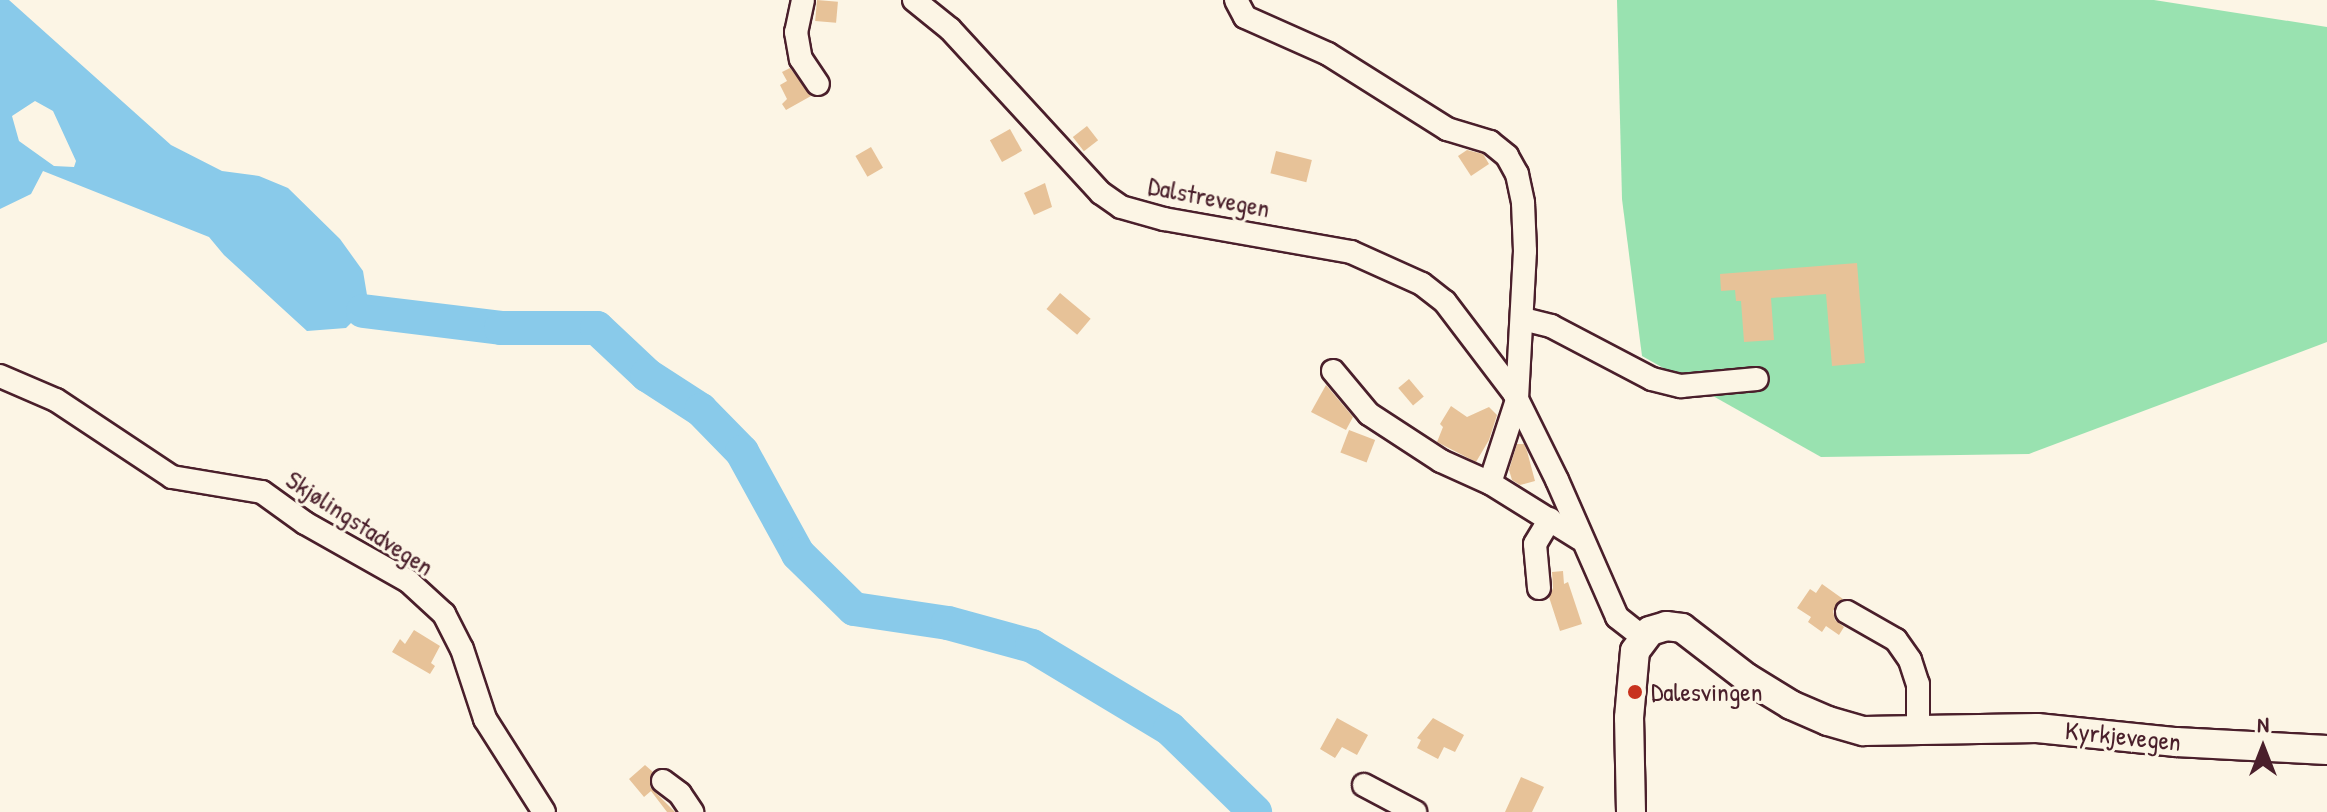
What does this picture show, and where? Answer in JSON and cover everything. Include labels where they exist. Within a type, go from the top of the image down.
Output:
[{"type":"main road","name":"Kyrkjevegen","points":[[1643,637],[1666,626],[1682,628],[1747,678],[1791,705],[1828,721],[1864,731],[2037,728],[2176,742],[2327,750]]},
{"type":"main road","points":[[1631,812],[1630,685],[1635,651],[1643,637]]},
{"type":"street","points":[[803,0],[796,32],[801,59],[818,84]]},
{"type":"street","name":"Dalstrevegen","points":[[914,0],[950,29],[1101,193],[1121,207],[1164,219],[1351,252],[1386,265],[1422,284],[1445,302],[1517,400],[1557,480],[1580,539],[1617,617],[1643,637]]},
{"type":"street","points":[[1236,0],[1245,17],[1328,54],[1447,129],[1490,142],[1507,156],[1517,174],[1523,203],[1523,319],[1517,400],[1490,483]]},
{"type":"street","points":[[1523,319],[1551,326],[1652,379],[1681,386],[1757,379]]},
{"type":"street","points":[[1333,371],[1369,414],[1441,461],[1490,483],[1580,539]]},
{"type":"street","name":"Skjølingstadvegen","points":[[0,376],[56,400],[172,477],[262,492],[305,523],[408,581],[444,614],[462,649],[485,719],[544,812]]},
{"type":"street","points":[[1539,588],[1535,544],[1550,519]]},
{"type":"street","points":[[1847,612],[1896,640],[1910,660],[1918,684],[1918,732]]},
{"type":"street","points":[[663,781],[680,794],[692,812]]},
{"type":"street","points":[[1364,785],[1415,812]]},
{"type":"green space","points":[[1617,0],[2154,0],[2327,27],[2327,342],[2029,454],[1821,457],[1642,356],[1622,199]]},
{"type":"water","points":[[0,0],[9,0],[171,145],[222,171],[259,176],[288,188],[340,239],[363,271],[368,301],[363,311],[346,328],[307,331],[224,255],[209,237],[43,171],[31,194],[0,209]],"holes":[[[35,101],[53,111],[76,161],[74,167],[54,166],[19,141],[12,116]]]},
{"type":"building","points":[[817,0],[838,2],[836,23],[815,21]]},
{"type":"building","points":[[790,68],[811,96],[786,110],[782,104],[787,99],[780,85],[787,81],[782,72]]},
{"type":"building","points":[[1087,126],[1098,140],[1084,151],[1073,137]]},
{"type":"building","points":[[1010,129],[1022,151],[1002,162],[990,140]]},
{"type":"building","points":[[871,147],[883,168],[867,177],[855,156]]},
{"type":"building","points":[[1467,150],[1483,154],[1489,164],[1471,176],[1458,156]]},
{"type":"building","points":[[1276,151],[1312,160],[1306,182],[1270,173]]},
{"type":"building","points":[[1045,183],[1052,207],[1034,215],[1024,193]]},
{"type":"building","points":[[1857,263],[1865,363],[1832,366],[1826,294],[1771,298],[1774,340],[1744,342],[1741,301],[1736,301],[1735,290],[1721,291],[1720,274]]},
{"type":"building","points":[[1060,293],[1091,319],[1077,335],[1047,309]]},
{"type":"building","points":[[1409,379],[1424,397],[1413,406],[1398,388]]},
{"type":"building","points":[[1326,385],[1353,417],[1346,430],[1311,412]]},
{"type":"building","points":[[1451,406],[1467,417],[1489,407],[1497,415],[1489,440],[1476,462],[1437,442],[1443,427],[1440,424]]},
{"type":"building","points":[[1349,430],[1375,440],[1367,462],[1340,452]]},
{"type":"building","points":[[1517,444],[1524,444],[1535,481],[1520,485],[1512,480],[1509,470]]},
{"type":"building","points":[[1563,571],[1564,584],[1568,582],[1582,624],[1560,631],[1549,597],[1553,588],[1552,572]]},
{"type":"building","points":[[1822,584],[1843,599],[1833,611],[1835,620],[1844,627],[1839,635],[1826,626],[1822,632],[1808,622],[1811,617],[1797,608],[1810,589],[1816,593]]},
{"type":"building","points":[[414,630],[440,646],[431,663],[435,666],[430,674],[392,652],[400,639],[405,644]]},
{"type":"building","points":[[1337,718],[1368,735],[1357,755],[1342,747],[1335,758],[1320,749]]},
{"type":"building","points":[[1433,718],[1464,735],[1455,752],[1444,747],[1438,759],[1417,748],[1421,740],[1417,738]]},
{"type":"building","points":[[645,765],[653,772],[650,787],[675,812],[667,812],[651,791],[644,797],[629,779]]},
{"type":"building","points":[[1521,777],[1544,787],[1532,812],[1505,812]]},
{"type":"waterway","points":[[363,311],[501,328],[597,328],[647,375],[701,410],[742,452],[798,554],[854,609],[948,623],[1032,646],[1170,729],[1255,812]]},
{"type":"place","name":"Dalesvingen","points":[[1635,692]]}]
